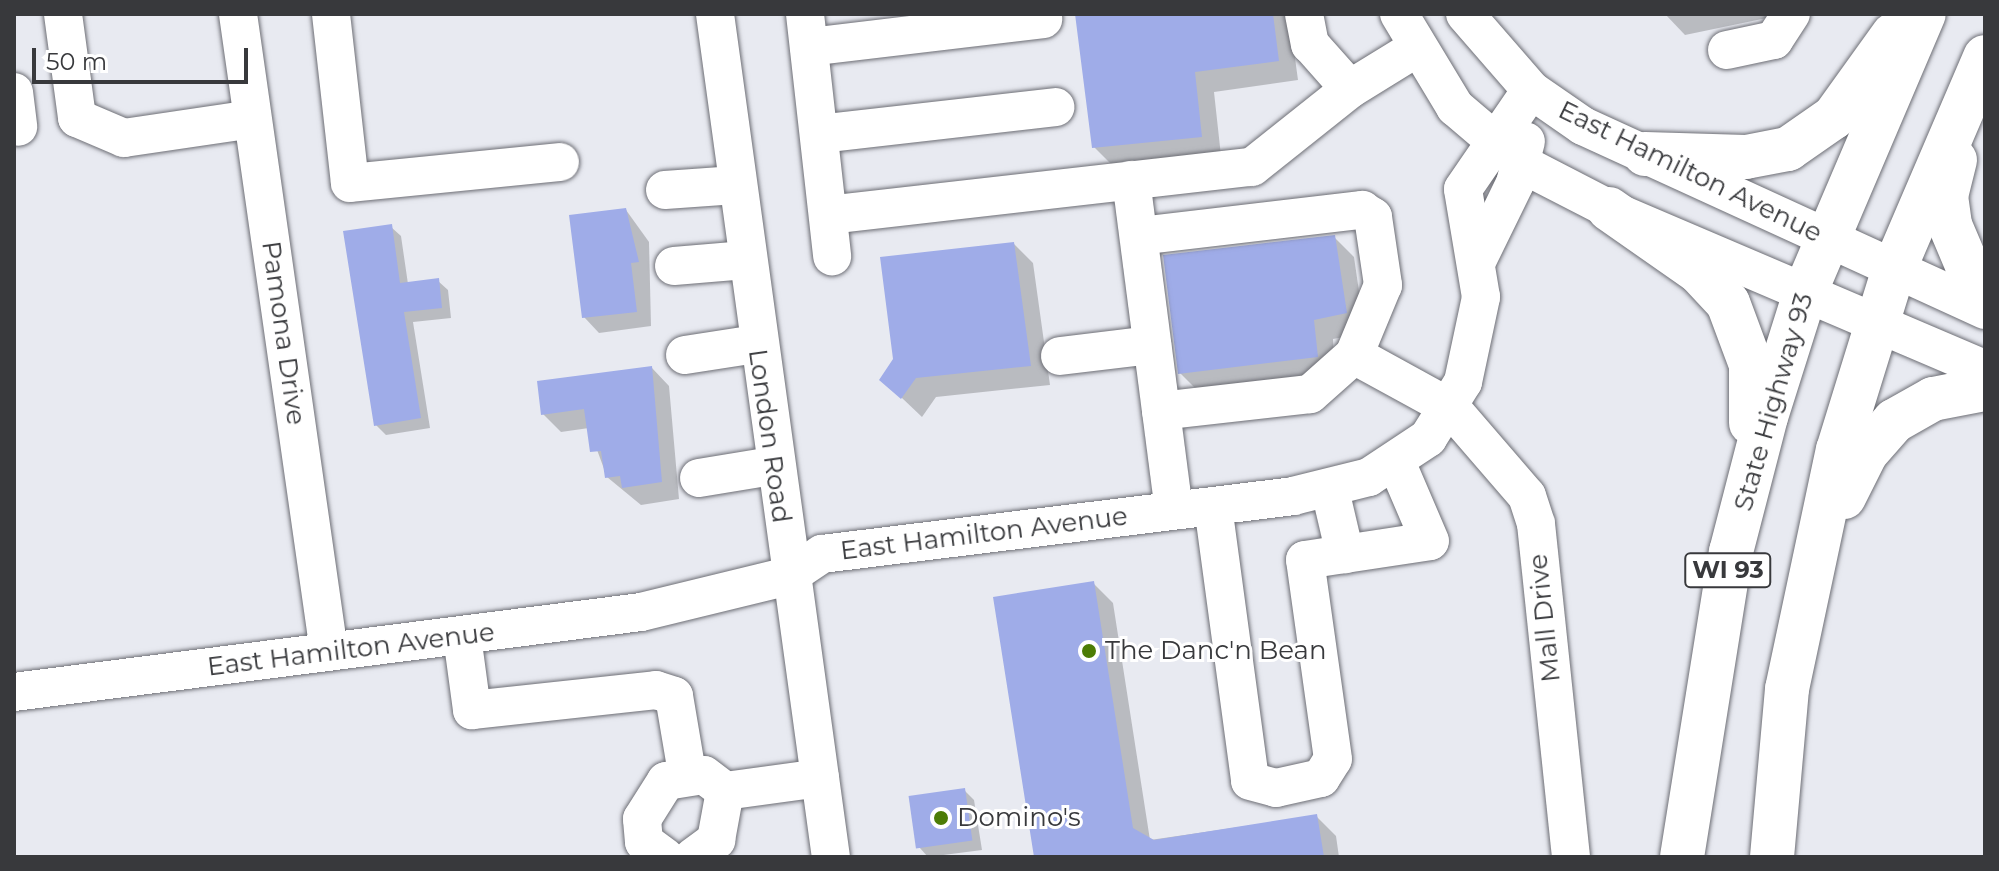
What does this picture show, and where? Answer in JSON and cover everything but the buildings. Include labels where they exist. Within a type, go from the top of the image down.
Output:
[{"type":"main road","points":[[1645,154],[1746,157],[1788,149],[1834,117],[1909,14]]},
{"type":"main road","name":"State Highway 93","points":[[1682,857],[1731,552],[1751,473],[1806,290],[1924,14]]},
{"type":"main road","points":[[1978,71],[1946,196],[1957,245],[1985,280]]},
{"type":"main road","name":"WI 93","points":[[1772,857],[1787,689],[1809,567],[1893,272],[1978,71]]},
{"type":"main road","points":[[1609,209],[1699,272],[1728,303],[1751,365],[1751,473]]},
{"type":"main road","points":[[1809,567],[1878,436],[1933,399],[1985,389]]},
{"type":"street","points":[[63,14],[77,118],[124,138],[252,119]]},
{"type":"street","name":"Pamona Drive","points":[[238,14],[329,652]]},
{"type":"street","points":[[331,14],[350,183],[560,162]]},
{"type":"street","name":"London Road","points":[[715,14],[772,466],[831,857]]},
{"type":"street","points":[[1304,14],[1310,44],[1350,89]]},
{"type":"street","points":[[1399,14],[1415,49],[1490,144],[1522,164],[1609,209],[1806,290],[1876,326],[1985,369]]},
{"type":"street","points":[[1465,14],[1531,90],[1522,164]]},
{"type":"street","points":[[1727,50],[1774,40],[1791,14]]},
{"type":"street","points":[[832,256],[807,30],[1043,19]]},
{"type":"street","points":[[828,215],[1252,167],[1350,89],[1415,49]]},
{"type":"street","name":"East Hamilton Avenue","points":[[14,692],[641,612],[789,576],[822,554],[1330,490],[1397,464],[1451,408],[1479,324],[1477,261],[1461,198],[1490,144],[1531,90],[1684,173],[1893,272],[1985,310]]},
{"type":"street","points":[[819,134],[1055,107]]},
{"type":"street","name":"East Hamilton Avenue","points":[[1477,261],[1522,164]]},
{"type":"street","points":[[1131,180],[1174,510]]},
{"type":"street","points":[[665,190],[736,185]]},
{"type":"street","points":[[1139,236],[1362,210],[1373,217],[1383,285],[1354,355],[1310,394],[1161,411]]},
{"type":"street","points":[[674,266],[746,260]]},
{"type":"street","points":[[685,355],[756,344]]},
{"type":"street","points":[[1060,356],[1152,345]]},
{"type":"street","name":"Mall Drive","points":[[1354,355],[1451,408],[1509,467],[1536,524],[1571,857]]},
{"type":"street","points":[[1213,506],[1250,781],[1276,788],[1321,778],[1333,759],[1305,560],[1430,541],[1397,464]]},
{"type":"street","points":[[699,478],[772,466]]},
{"type":"street","points":[[1330,490],[1345,554]]},
{"type":"street","points":[[462,636],[472,710],[656,690],[674,696],[687,773]]},
{"type":"street","points":[[687,773],[725,791],[820,778]]},
{"type":"street","points":[[665,857],[644,842],[642,819],[650,796],[687,773]]},
{"type":"street","points":[[693,857],[716,840],[725,791]]},
{"type":"place","name":"The Danc'n Bean","points":[[1089,651]]},
{"type":"place","name":"Domino's","points":[[941,818]]}]
